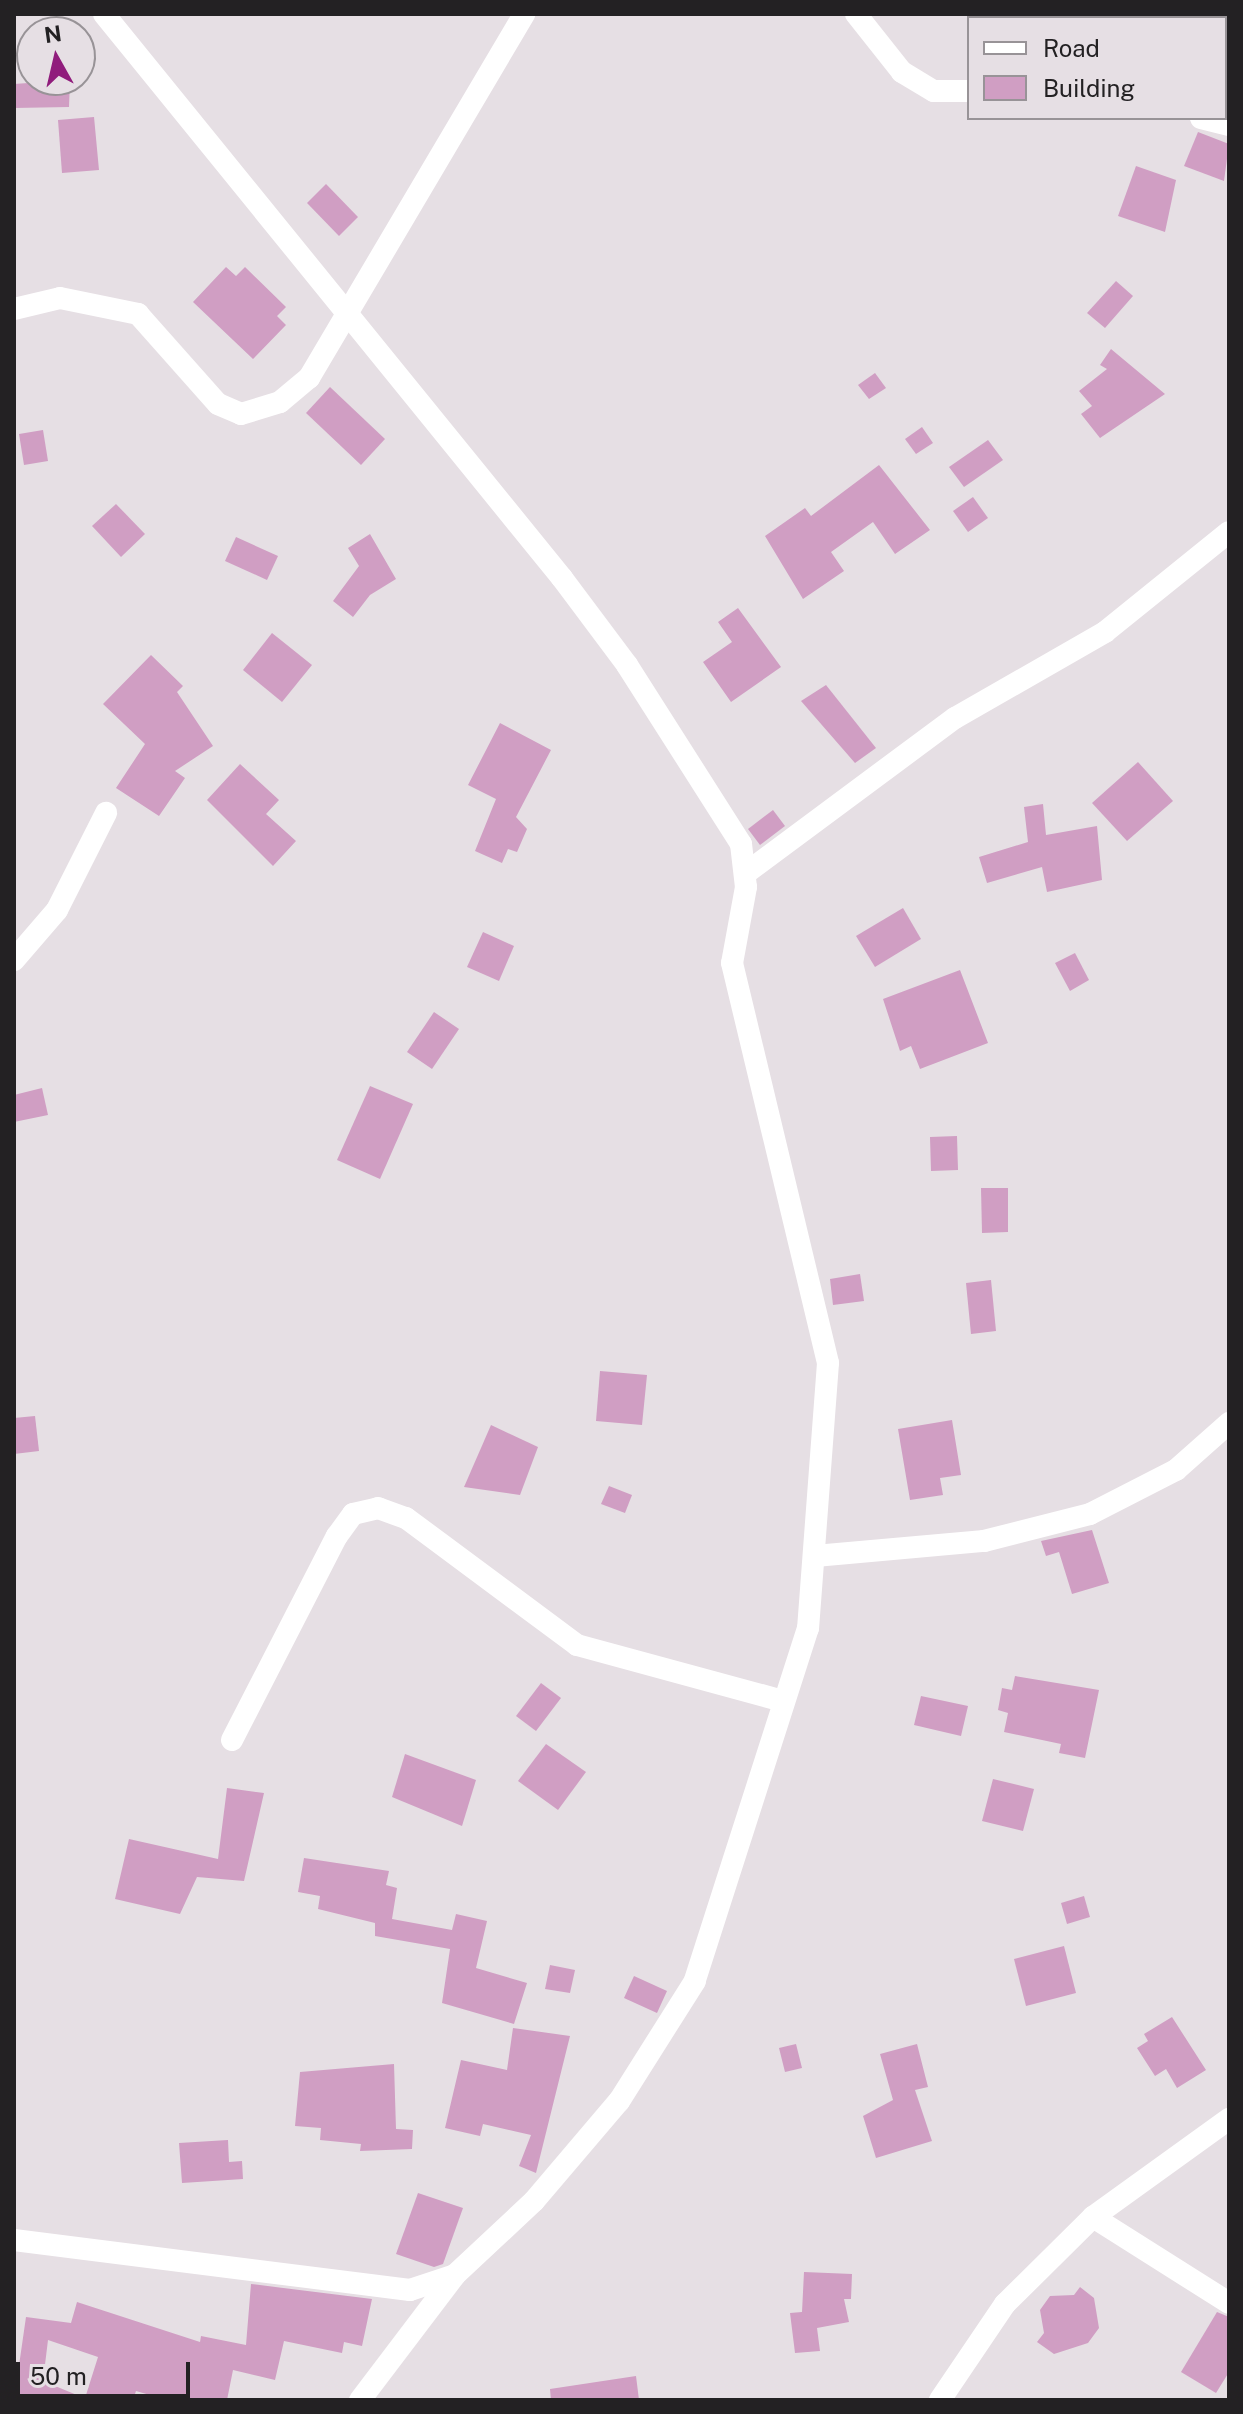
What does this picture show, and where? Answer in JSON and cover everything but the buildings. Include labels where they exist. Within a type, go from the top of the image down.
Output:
[{"type":"street","points":[[104,14],[350,313],[627,665],[741,844],[746,873],[732,963],[828,1363],[808,1628],[779,1700],[695,1981],[666,2034],[534,2201],[455,2275],[360,2400]]},
{"type":"street","points":[[14,309],[60,298],[138,314],[218,404],[241,414],[280,402],[309,378],[350,313],[524,14]]},
{"type":"street","points":[[856,14],[902,72],[934,91],[967,91]]},
{"type":"street","points":[[1209,120],[1229,125]]},
{"type":"street","points":[[746,873],[955,718],[1105,632],[1229,532]]},
{"type":"street","points":[[14,960],[57,910],[106,813]]},
{"type":"street","points":[[815,1556],[984,1541],[1090,1514],[1176,1470],[1229,1423]]},
{"type":"street","points":[[232,1740],[337,1536],[353,1514],[378,1508],[406,1518],[577,1645],[779,1700]]},
{"type":"street","points":[[940,2400],[1005,2304],[1093,2217],[1229,2119]]},
{"type":"street","points":[[1093,2217],[1229,2303]]},
{"type":"street","points":[[14,2240],[410,2290],[455,2275]]}]
